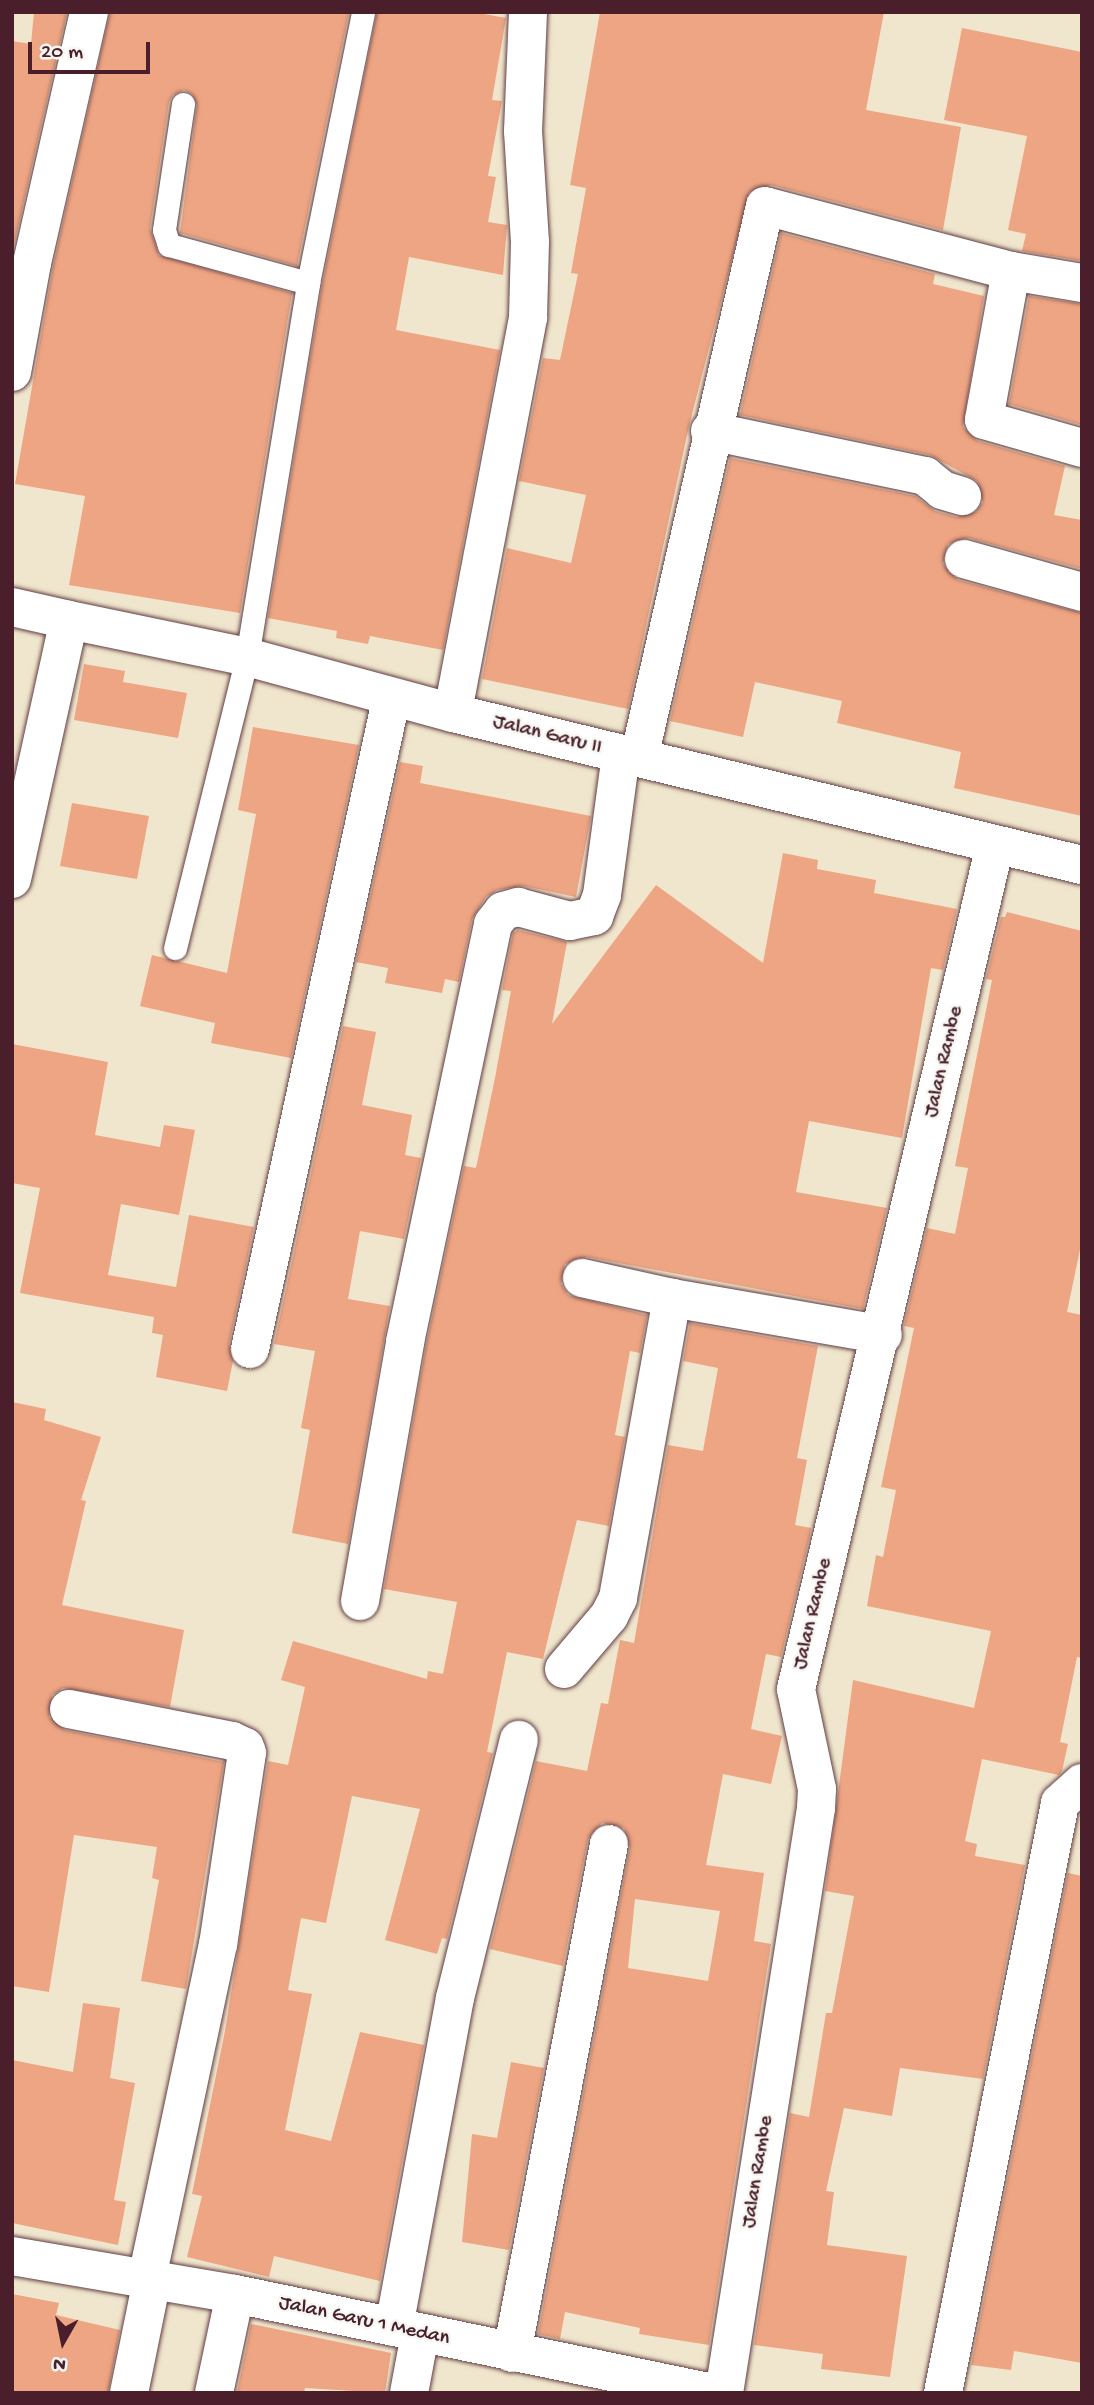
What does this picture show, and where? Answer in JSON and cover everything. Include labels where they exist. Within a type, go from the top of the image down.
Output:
[{"type":"street","points":[[12,372],[22,261],[89,12]]},
{"type":"street","points":[[453,713],[528,318],[530,243],[517,15]]},
{"type":"street","points":[[360,1601],[403,1355],[493,924],[503,911],[518,907],[570,921],[594,916],[602,895],[630,756],[765,206],[1011,271],[1082,283]]},
{"type":"street","points":[[1011,271],[985,420],[1082,448]]},
{"type":"street","points":[[710,431],[925,476],[942,489],[962,496]]},
{"type":"street","points":[[964,559],[1082,592]]},
{"type":"street","name":"Jalan Garu II","points":[[12,607],[247,657],[391,700],[1082,865]]},
{"type":"street","points":[[12,880],[69,620]]},
{"type":"street","points":[[250,1349],[391,700]]},
{"type":"street","name":"Jalan Rambe","points":[[724,2393],[816,1808],[817,1789],[796,1689],[883,1335],[995,845]]},
{"type":"street","points":[[582,1278],[672,1298],[883,1335]]},
{"type":"street","points":[[564,1669],[609,1616],[618,1598],[672,1298]]},
{"type":"street","points":[[69,1709],[232,1741],[246,1747],[247,1753],[218,1944],[129,2393]]},
{"type":"street","points":[[409,2393],[407,2330],[455,1998],[519,1740]]},
{"type":"street","points":[[943,2393],[1060,1803],[1082,1783]]},
{"type":"street","points":[[512,2353],[609,1844]]},
{"type":"street","name":"Jalan Garu 1 Medan","points":[[12,2256],[235,2294],[512,2353],[652,2387],[715,2393]]},
{"type":"street","points":[[215,2393],[235,2294]]},
{"type":"lane","points":[[176,948],[247,657],[308,283],[363,12]]},
{"type":"lane","points":[[183,104],[164,230],[169,245],[308,283]]},
{"type":"building","points":[[34,12],[67,12],[13,249],[12,41],[31,44]]},
{"type":"building","points":[[110,12],[349,12],[297,266],[180,233],[197,105],[192,94],[184,90],[173,95],[169,102],[150,228],[159,255],[292,293],[240,613],[69,585],[85,496],[15,484],[53,267]]},
{"type":"building","points":[[377,12],[473,12],[506,18],[492,100],[502,101],[488,176],[496,177],[488,222],[507,225],[503,275],[409,257],[396,330],[500,350],[443,650],[370,636],[368,644],[336,638],[337,631],[268,618],[322,286]]},
{"type":"building","points":[[600,12],[884,12],[866,110],[961,127],[943,230],[771,185],[749,192],[689,426],[628,709],[482,679],[507,548],[571,563],[586,495],[519,481],[543,358],[560,360],[578,274],[571,273],[586,188],[570,185]]},
{"type":"building","points":[[962,28],[1082,52],[1082,261],[1022,251],[1026,234],[1008,230],[1027,136],[944,120]]},
{"type":"building","points":[[781,233],[935,274],[933,284],[984,296],[963,427],[978,441],[1065,466],[1054,515],[1082,520],[1082,569],[969,538],[948,544],[943,564],[958,580],[1082,613],[1082,816],[954,788],[961,752],[837,723],[842,701],[755,682],[743,737],[670,721],[730,458],[915,496],[935,511],[956,517],[976,512],[983,502],[977,481],[930,455],[740,415]]},
{"type":"building","points":[[1029,296],[1082,304],[1082,425],[1009,404]]},
{"type":"building","points":[[84,664],[125,671],[123,682],[187,693],[178,738],[74,720]]},
{"type":"building","points":[[253,727],[359,745],[291,1058],[211,1043],[215,1023],[140,1006],[152,955],[227,973],[256,814],[238,810]]},
{"type":"building","points":[[400,762],[423,766],[420,783],[591,816],[576,897],[523,886],[497,890],[486,897],[472,919],[459,982],[445,979],[442,993],[385,983],[388,968],[356,962]]},
{"type":"building","points":[[72,803],[149,816],[137,879],[60,866]]},
{"type":"building","points":[[783,853],[818,860],[817,869],[876,880],[874,893],[957,909],[943,970],[931,968],[902,1138],[809,1121],[796,1192],[887,1208],[863,1309],[587,1257],[565,1264],[561,1284],[568,1295],[647,1315],[640,1353],[630,1351],[615,1435],[625,1437],[609,1526],[577,1520],[543,1659],[507,1652],[487,1752],[493,1753],[447,1939],[442,1938],[437,1954],[385,1940],[420,1809],[352,1796],[326,1923],[301,1918],[288,1990],[312,1994],[285,2130],[331,2141],[360,2032],[424,2045],[380,2281],[274,2256],[269,2277],[187,2257],[202,2196],[192,2194],[225,2031],[268,1761],[288,1765],[305,1687],[281,1680],[293,1641],[427,1679],[428,1671],[443,1674],[457,1602],[384,1589],[426,1346],[464,1166],[476,1168],[495,1078],[511,991],[502,990],[513,933],[518,930],[567,942],[552,1024],[656,885],[763,963]]},
{"type":"building","points":[[1007,912],[1082,931],[1082,1240],[1067,1312],[1082,1315],[1082,1658],[1077,1657],[1060,1742],[1068,1744],[1059,1775],[982,1759],[965,1841],[977,1844],[975,1856],[1025,1865],[983,2079],[900,2068],[892,2116],[844,2108],[826,2191],[834,2192],[827,2245],[907,2256],[890,2377],[821,2369],[823,2354],[754,2345],[790,2113],[809,2117],[826,2013],[832,2013],[854,1896],[825,1891],[853,1680],[974,1708],[991,1631],[867,1606],[876,1555],[883,1557],[896,1490],[881,1487],[914,1328],[904,1326],[927,1228],[955,1234],[968,1168],[955,1166],[992,980],[986,979],[1001,917],[1005,917]]},
{"type":"building","points":[[343,1026],[376,1032],[362,1105],[412,1115],[405,1155],[421,1158],[404,1239],[360,1231],[348,1299],[390,1306],[348,1544],[292,1533],[310,1430],[301,1428],[315,1351],[274,1344]]},
{"type":"building","points":[[12,1044],[108,1062],[95,1135],[160,1147],[164,1125],[195,1130],[179,1215],[121,1204],[108,1275],[176,1287],[189,1215],[254,1227],[229,1344],[233,1361],[227,1391],[156,1377],[163,1335],[152,1333],[154,1317],[20,1293],[40,1188],[12,1183]]},
{"type":"building","points":[[690,1323],[818,1346],[797,1458],[807,1460],[795,1525],[811,1528],[810,1535],[781,1657],[766,1654],[751,1729],[782,1736],[771,1784],[723,1774],[706,1865],[764,1873],[754,1941],[771,1944],[709,2345],[639,2334],[640,2328],[565,2312],[560,2339],[538,2334],[630,1848],[624,1828],[602,1823],[588,1839],[563,1966],[490,1949],[536,1761],[587,1771],[601,1703],[608,1704],[620,1640],[634,1643],[668,1445],[703,1451],[718,1368],[683,1361]],"holes":[[[635,1899],[720,1911],[708,1981],[628,1968]]]},
{"type":"building","points":[[12,1402],[46,1409],[44,1420],[101,1437],[81,1500],[86,1501],[62,1605],[184,1630],[170,1707],[63,1688],[52,1695],[49,1717],[65,1730],[224,1762],[186,1989],[141,1981],[159,1880],[152,1878],[157,1847],[74,1835],[49,1992],[12,1986]]},
{"type":"building","points":[[1068,1873],[1082,1876],[1082,2363],[1014,2351],[1011,2370],[971,2365]]},
{"type":"building","points":[[83,2003],[120,2008],[110,2078],[135,2083],[114,2200],[126,2202],[118,2245],[12,2223],[12,2060],[73,2072]]},
{"type":"building","points":[[511,2062],[544,2068],[509,2250],[462,2242],[472,2134],[497,2138]]},
{"type":"building","points":[[12,2294],[59,2303],[56,2315],[120,2330],[108,2393],[12,2393]]},
{"type":"building","points":[[251,2324],[391,2353],[385,2393],[305,2388],[304,2393],[237,2393]]}]
